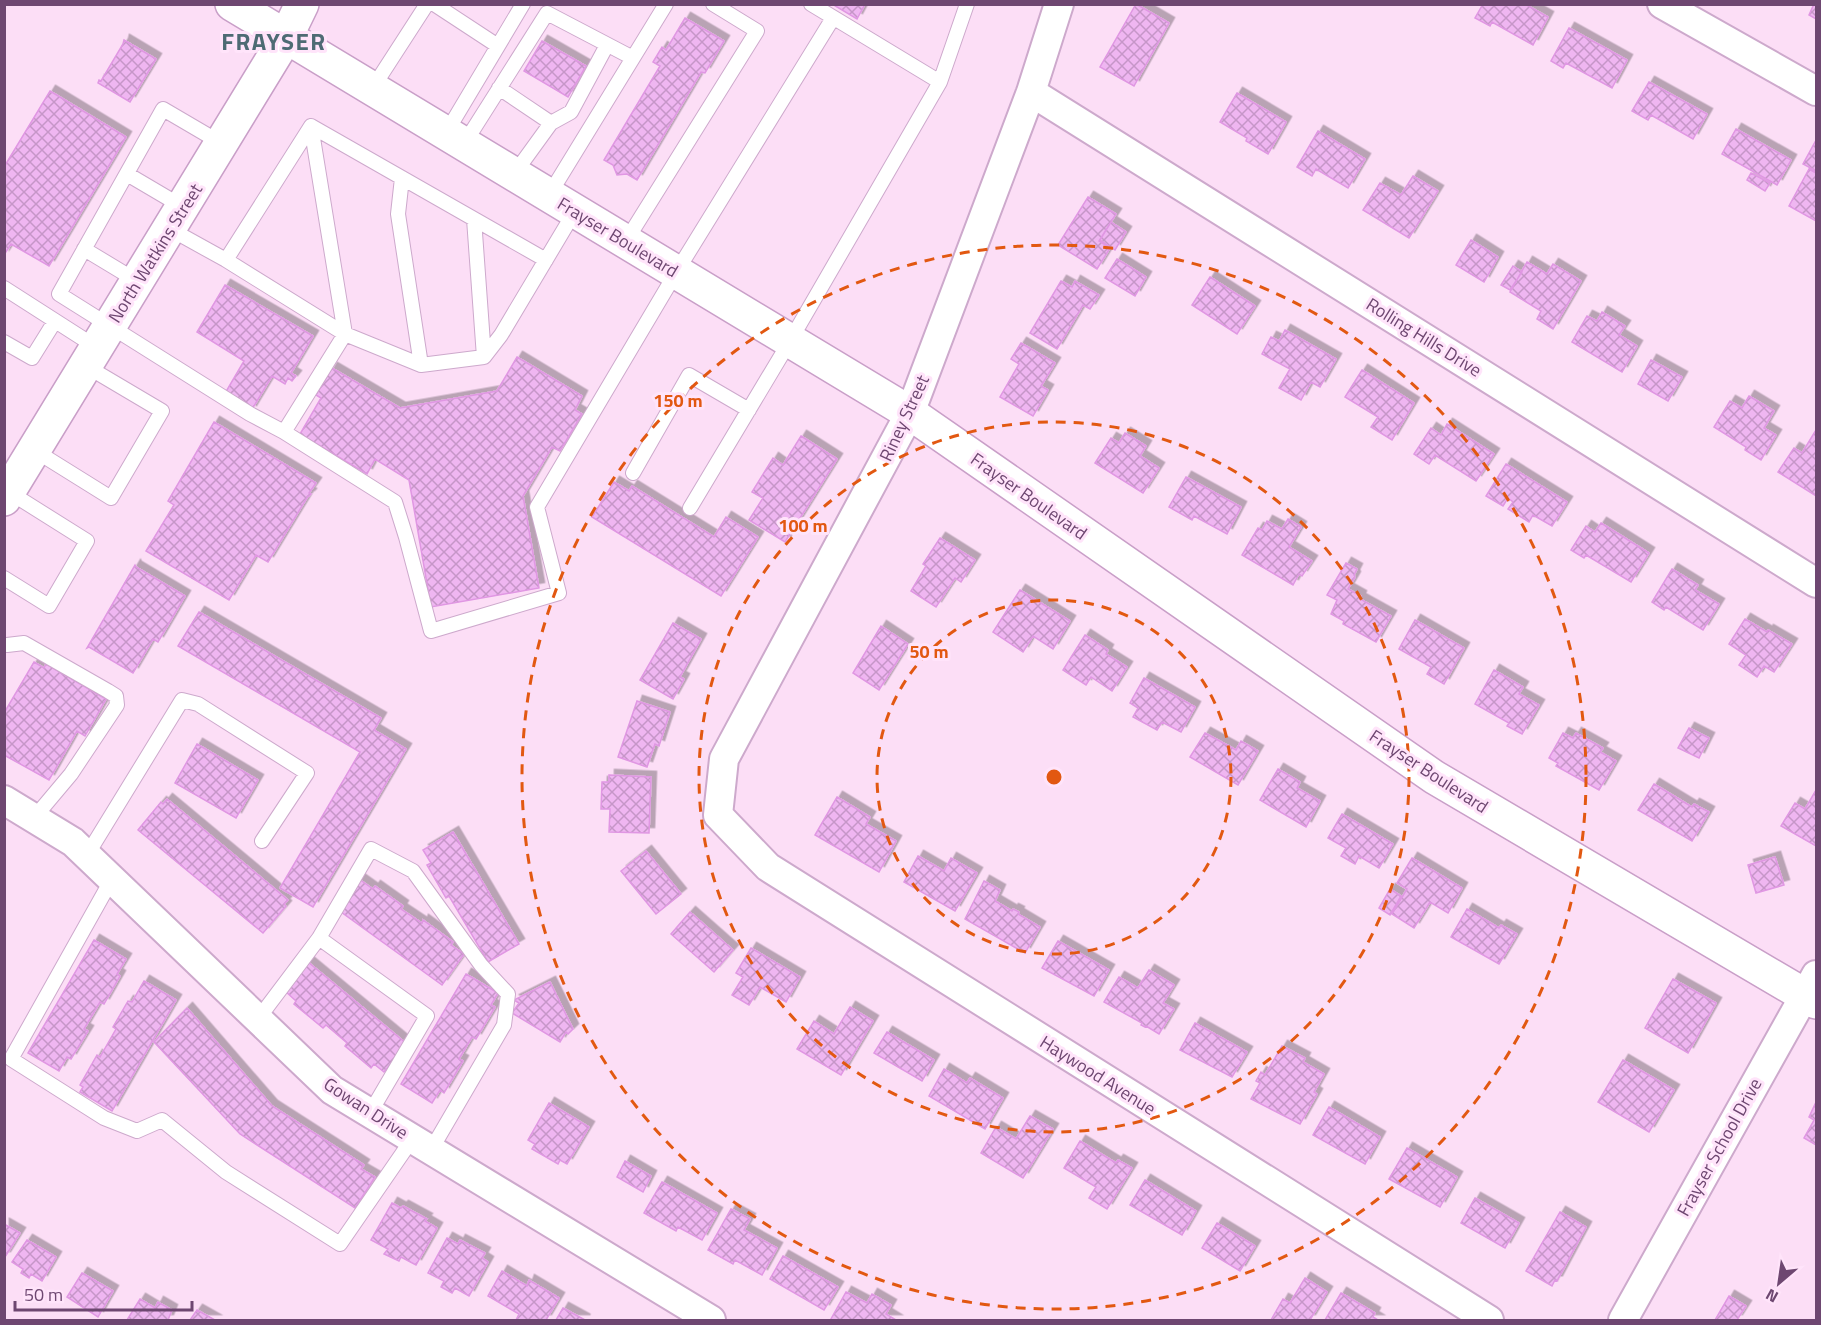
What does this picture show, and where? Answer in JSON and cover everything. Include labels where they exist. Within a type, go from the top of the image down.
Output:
[{"type":"main road","name":"Frayser Boulevard","points":[[232,4],[910,413],[1434,777],[1812,991]]},
{"type":"main road","name":"North Watkins Street","points":[[7,496],[286,37],[302,4]]},
{"type":"street","name":"Riney Street","points":[[718,815],[724,759],[910,413],[1031,92],[1059,4]]},
{"type":"street","points":[[1662,4],[1816,91]]},
{"type":"street","name":"Rolling Hills Drive","points":[[1031,92],[1816,583]]},
{"type":"street","name":"Gowan Drive","points":[[4,800],[73,842],[332,1090],[711,1320]]},
{"type":"street","name":"Haywood Avenue","points":[[718,815],[768,867],[1489,1320]]},
{"type":"street","name":"Frayser School Drive","points":[[1623,1320],[1812,991]]},
{"type":"lane","points":[[372,89],[427,4]]},
{"type":"lane","points":[[434,4],[498,46]]},
{"type":"lane","points":[[455,139],[498,46],[523,4]]},
{"type":"lane","points":[[127,174],[226,260],[345,334],[421,365],[484,357],[501,335],[546,260],[562,203],[633,58],[666,4]]},
{"type":"lane","points":[[626,242],[757,31],[712,4]]},
{"type":"lane","points":[[811,4],[940,82]]},
{"type":"lane","points":[[690,508],[940,82],[967,4]]},
{"type":"lane","points":[[455,139],[499,88],[547,12],[633,58]]},
{"type":"lane","points":[[4,288],[97,346],[250,414],[284,432],[394,502],[406,537],[431,631],[559,593],[537,507],[677,271],[833,18]]},
{"type":"lane","points":[[514,174],[551,123],[571,112],[608,45]]},
{"type":"lane","points":[[499,88],[551,123]]},
{"type":"lane","points":[[34,450],[111,498],[162,411],[97,346],[59,294],[164,109],[222,143]]},
{"type":"lane","points":[[284,432],[345,334],[311,126]]},
{"type":"lane","points":[[311,126],[546,260]]},
{"type":"lane","points":[[226,260],[311,126]]},
{"type":"lane","points":[[402,178],[398,214],[421,365]]},
{"type":"lane","points":[[474,219],[484,357]]},
{"type":"lane","points":[[84,249],[137,281]]},
{"type":"lane","points":[[4,342],[32,358],[55,321]]},
{"type":"lane","points":[[633,473],[689,375],[749,410]]},
{"type":"lane","points":[[4,578],[49,606],[87,541],[7,496]]},
{"type":"lane","points":[[5,647],[24,643],[116,696],[117,705],[71,774],[34,818]]},
{"type":"lane","points":[[87,855],[182,700],[198,704],[307,773],[262,841]]},
{"type":"lane","points":[[112,879],[11,1059],[104,1118],[136,1131],[162,1120],[226,1173],[340,1244],[422,1144],[504,1024],[508,994],[481,965],[413,871],[371,849],[319,938],[258,1019]]},
{"type":"lane","points":[[319,938],[428,1016],[370,1113]]},
{"type":"building","points":[[832,4],[865,4],[857,19]]},
{"type":"building","points":[[1136,4],[1169,23],[1134,86],[1100,67]]},
{"type":"building","points":[[1483,4],[1525,4],[1548,17],[1533,45],[1492,22],[1490,26],[1475,18]]},
{"type":"building","points":[[1816,4],[1816,19],[1809,15]]},
{"type":"building","points":[[685,18],[724,41],[705,73],[701,72],[637,180],[627,174],[617,175],[613,165],[604,160],[660,66],[653,62],[662,47],[666,50]]},
{"type":"building","points":[[1569,28],[1627,60],[1612,88],[1566,63],[1563,68],[1551,61]]},
{"type":"building","points":[[124,40],[156,59],[130,102],[98,83]]},
{"type":"building","points":[[542,41],[586,66],[568,97],[524,71]]},
{"type":"building","points":[[1649,82],[1707,114],[1693,139],[1651,115],[1648,120],[1632,111]]},
{"type":"building","points":[[50,91],[126,137],[49,266],[11,244],[4,255],[4,167]]},
{"type":"building","points":[[1237,93],[1286,122],[1268,154],[1220,122]]},
{"type":"building","points":[[1736,129],[1791,160],[1777,185],[1722,154]]},
{"type":"building","points":[[1318,131],[1365,159],[1348,188],[1316,169],[1312,176],[1297,167]]},
{"type":"building","points":[[1816,143],[1816,171],[1803,164]]},
{"type":"building","points":[[1809,169],[1816,173],[1816,221],[1789,206]]},
{"type":"building","points":[[1751,173],[1770,183],[1765,191],[1747,180]]},
{"type":"building","points":[[1413,176],[1438,191],[1409,238],[1363,210],[1380,183],[1401,195]]},
{"type":"building","points":[[1088,197],[1116,214],[1099,241],[1110,248],[1097,269],[1058,245]]},
{"type":"building","points":[[1111,222],[1126,232],[1115,250],[1100,240]]},
{"type":"building","points":[[1471,240],[1498,257],[1484,282],[1456,265]]},
{"type":"building","points":[[1117,259],[1146,277],[1135,296],[1105,278]]},
{"type":"building","points":[[1527,262],[1547,274],[1553,264],[1581,281],[1553,329],[1537,319],[1541,311],[1510,292]]},
{"type":"building","points":[[1513,266],[1522,272],[1510,290],[1501,285]]},
{"type":"building","points":[[1210,277],[1255,306],[1237,334],[1192,305]]},
{"type":"building","points":[[1061,281],[1072,287],[1075,281],[1099,295],[1090,309],[1083,305],[1057,349],[1030,333]]},
{"type":"building","points":[[225,285],[313,336],[291,373],[296,376],[292,381],[288,378],[285,384],[272,376],[251,411],[224,395],[244,361],[197,332]]},
{"type":"building","points":[[1602,312],[1625,326],[1619,335],[1637,346],[1622,372],[1572,342],[1587,316],[1597,321]]},
{"type":"building","points":[[1285,330],[1336,359],[1320,387],[1311,382],[1301,400],[1279,388],[1290,369],[1262,354],[1271,337],[1279,341]]},
{"type":"building","points":[[1021,343],[1055,363],[1041,386],[1048,390],[1033,416],[1000,397],[1019,364],[1011,359]]},
{"type":"building","points":[[517,357],[582,396],[575,410],[582,414],[560,451],[552,447],[523,496],[539,588],[431,607],[409,480],[375,459],[367,474],[300,434],[321,398],[316,395],[332,368],[400,408],[497,391]]},
{"type":"building","points":[[1651,360],[1682,377],[1668,401],[1638,384]]},
{"type":"building","points":[[1362,370],[1414,403],[1392,440],[1371,427],[1378,417],[1345,397]]},
{"type":"building","points":[[1749,396],[1774,411],[1764,428],[1776,435],[1761,460],[1745,450],[1746,447],[1714,427],[1730,401],[1742,408]]},
{"type":"building","points":[[214,422],[316,483],[268,562],[256,555],[229,600],[146,551],[174,505],[168,501]]},
{"type":"building","points":[[1447,424],[1494,454],[1476,481],[1435,455],[1429,464],[1414,454],[1431,428],[1441,435]]},
{"type":"building","points":[[1816,430],[1816,496],[1778,472],[1794,448],[1802,453]]},
{"type":"building","points":[[1125,433],[1146,446],[1140,456],[1159,468],[1143,493],[1095,463],[1111,438],[1119,443]]},
{"type":"building","points":[[801,436],[837,459],[785,542],[749,520],[763,498],[752,492],[773,458],[783,465]]},
{"type":"building","points":[[1506,464],[1567,502],[1552,526],[1533,515],[1529,522],[1508,509],[1513,502],[1508,498],[1503,506],[1486,496]]},
{"type":"building","points":[[1186,477],[1241,507],[1227,534],[1194,516],[1192,520],[1169,507]]},
{"type":"building","points":[[614,482],[629,491],[632,486],[714,537],[726,517],[758,537],[721,596],[592,517]]},
{"type":"building","points":[[1288,519],[1301,527],[1289,547],[1312,561],[1302,576],[1299,574],[1293,585],[1242,555],[1258,528],[1262,530],[1267,521],[1282,529]]},
{"type":"building","points":[[1601,523],[1649,553],[1631,582],[1586,555],[1584,558],[1571,550],[1586,526],[1595,532]]},
{"type":"building","points":[[940,538],[975,560],[961,582],[955,578],[936,607],[911,591],[926,566],[923,564]]},
{"type":"building","points":[[1346,563],[1357,569],[1348,589],[1361,596],[1360,599],[1391,616],[1376,642],[1343,624],[1344,621],[1331,614],[1337,600],[1327,595]]},
{"type":"building","points":[[135,565],[185,596],[158,642],[153,639],[133,673],[89,647],[87,648]]},
{"type":"building","points":[[1672,569],[1698,585],[1695,590],[1719,604],[1703,630],[1666,607],[1664,610],[1652,602]]},
{"type":"building","points":[[1020,590],[1070,621],[1053,649],[1033,636],[1023,652],[993,632]]},
{"type":"building","points":[[199,612],[381,718],[374,730],[406,749],[313,907],[280,888],[360,752],[178,646]]},
{"type":"building","points":[[1745,619],[1792,644],[1774,672],[1764,666],[1757,677],[1739,665],[1746,655],[1729,644]]},
{"type":"building","points":[[1415,620],[1464,648],[1444,684],[1427,674],[1431,667],[1399,649]]},
{"type":"building","points":[[673,623],[701,639],[680,677],[684,679],[673,699],[640,680]]},
{"type":"building","points":[[881,626],[908,644],[879,690],[853,673]]},
{"type":"building","points":[[1085,635],[1108,650],[1106,654],[1127,667],[1112,691],[1091,677],[1086,685],[1063,670]]},
{"type":"building","points":[[34,662],[44,668],[46,664],[106,699],[85,736],[77,731],[49,780],[4,755],[4,713]]},
{"type":"building","points":[[1494,670],[1523,687],[1519,694],[1539,705],[1522,734],[1507,726],[1509,723],[1475,704]]},
{"type":"building","points":[[1144,678],[1195,707],[1181,732],[1162,722],[1157,730],[1133,717],[1138,708],[1130,703]]},
{"type":"building","points":[[637,701],[670,712],[659,746],[655,744],[647,767],[618,757]]},
{"type":"building","points":[[1689,728],[1709,738],[1699,758],[1678,748]]},
{"type":"building","points":[[1205,733],[1236,750],[1241,741],[1258,751],[1238,785],[1190,757]]},
{"type":"building","points":[[1563,733],[1573,738],[1576,733],[1603,748],[1600,752],[1616,761],[1599,790],[1556,766],[1558,763],[1549,758]]},
{"type":"building","points":[[197,744],[258,780],[236,818],[175,783]]},
{"type":"building","points":[[1278,769],[1300,782],[1297,788],[1320,801],[1306,827],[1260,800]]},
{"type":"building","points":[[609,775],[651,777],[649,833],[609,832],[610,809],[601,809],[602,782],[609,782]]},
{"type":"building","points":[[1654,784],[1692,807],[1694,804],[1709,812],[1692,841],[1638,810]]},
{"type":"building","points":[[1816,790],[1816,846],[1781,826],[1795,803],[1805,809]]},
{"type":"building","points":[[837,797],[870,817],[866,824],[896,841],[879,872],[815,835]]},
{"type":"building","points":[[167,799],[288,900],[284,904],[286,906],[263,933],[138,830],[161,802],[163,804]]},
{"type":"building","points":[[1342,814],[1393,844],[1379,868],[1359,856],[1355,864],[1341,856],[1346,848],[1328,838]]},
{"type":"building","points":[[453,832],[519,944],[488,962],[449,896],[446,898],[427,865],[431,863],[423,850]]},
{"type":"building","points":[[646,851],[681,894],[656,914],[621,871]]},
{"type":"building","points":[[918,856],[944,871],[951,858],[977,873],[955,911],[904,882]]},
{"type":"building","points":[[1775,857],[1784,885],[1756,893],[1748,865]]},
{"type":"building","points":[[1412,858],[1462,888],[1448,913],[1430,902],[1414,928],[1392,914],[1407,889],[1397,883]]},
{"type":"building","points":[[359,879],[373,889],[375,886],[403,906],[401,909],[422,923],[423,920],[453,942],[451,945],[464,954],[442,985],[337,909]]},
{"type":"building","points":[[984,881],[1000,890],[995,901],[1012,911],[1013,909],[1019,912],[1018,914],[1040,927],[1025,953],[965,919]]},
{"type":"building","points":[[1390,889],[1401,896],[1390,915],[1379,908]]},
{"type":"building","points":[[1467,909],[1499,928],[1501,925],[1517,934],[1499,964],[1451,937]]},
{"type":"building","points":[[690,912],[733,950],[714,972],[671,934]]},
{"type":"building","points":[[94,940],[126,959],[117,974],[120,976],[104,1004],[100,1002],[84,1029],[88,1031],[71,1059],[67,1057],[59,1071],[28,1053]]},
{"type":"building","points":[[1058,941],[1109,970],[1094,996],[1042,968]]},
{"type":"building","points":[[751,948],[800,977],[786,1002],[760,987],[749,1005],[732,995],[743,977],[736,973]]},
{"type":"building","points":[[308,962],[407,1044],[384,1072],[374,1064],[371,1068],[345,1046],[347,1043],[326,1025],[323,1028],[294,1004],[296,1001],[285,991]]},
{"type":"building","points":[[1149,970],[1174,985],[1163,1003],[1174,1009],[1159,1034],[1104,1002],[1119,977],[1138,988]]},
{"type":"building","points":[[466,974],[498,993],[491,1005],[495,1007],[476,1039],[472,1037],[459,1059],[463,1061],[444,1093],[440,1090],[432,1103],[401,1084]]},
{"type":"building","points":[[1673,979],[1716,1003],[1688,1053],[1645,1028]]},
{"type":"building","points":[[144,981],[176,1000],[112,1111],[80,1092],[83,1087],[80,1085],[97,1055],[100,1057],[116,1029],[113,1027],[128,1001],[132,1002]]},
{"type":"building","points":[[550,982],[573,1029],[568,1034],[566,1032],[560,1042],[512,1013],[519,1003],[514,1000]]},
{"type":"building","points":[[850,1007],[873,1021],[841,1075],[797,1049],[814,1021],[834,1034]]},
{"type":"building","points":[[187,1008],[272,1106],[364,1165],[361,1169],[375,1177],[355,1208],[240,1134],[154,1042]]},
{"type":"building","points":[[1195,1023],[1247,1052],[1232,1077],[1180,1050]]},
{"type":"building","points":[[887,1032],[934,1060],[922,1081],[874,1053]]},
{"type":"building","points":[[1282,1046],[1305,1058],[1303,1062],[1324,1074],[1314,1092],[1317,1094],[1300,1124],[1251,1099],[1260,1083],[1256,1081],[1261,1072],[1265,1075]]},
{"type":"building","points":[[1623,1060],[1674,1090],[1649,1132],[1598,1102]]},
{"type":"building","points":[[944,1069],[967,1083],[970,1078],[1003,1098],[985,1129],[929,1096]]},
{"type":"building","points":[[1816,1102],[1816,1145],[1804,1138],[1814,1120],[1809,1117]]},
{"type":"building","points":[[549,1103],[589,1127],[567,1164],[560,1160],[558,1164],[532,1149],[535,1144],[528,1140]]},
{"type":"building","points":[[1329,1107],[1380,1137],[1365,1164],[1313,1135]]},
{"type":"building","points":[[1030,1116],[1053,1129],[1023,1178],[981,1153],[996,1127],[1016,1139]]},
{"type":"building","points":[[1080,1141],[1116,1163],[1118,1160],[1132,1168],[1107,1209],[1089,1198],[1096,1187],[1064,1168]]},
{"type":"building","points":[[1407,1148],[1457,1177],[1440,1207],[1389,1179]]},
{"type":"building","points":[[625,1161],[651,1176],[643,1192],[617,1177]]},
{"type":"building","points":[[1145,1180],[1196,1211],[1182,1235],[1130,1205]]},
{"type":"building","points":[[662,1182],[717,1213],[702,1240],[678,1227],[676,1231],[644,1213]]},
{"type":"building","points":[[1475,1198],[1519,1223],[1505,1248],[1461,1223]]},
{"type":"building","points":[[392,1203],[401,1208],[403,1206],[427,1219],[425,1221],[437,1228],[416,1265],[401,1257],[399,1261],[384,1254],[388,1249],[371,1240]]},
{"type":"building","points":[[731,1209],[750,1219],[744,1230],[777,1248],[762,1275],[735,1260],[733,1264],[708,1250]]},
{"type":"building","points":[[1560,1212],[1586,1227],[1557,1281],[1555,1280],[1552,1286],[1526,1271]]},
{"type":"building","points":[[1217,1223],[1255,1246],[1240,1271],[1202,1248]]},
{"type":"building","points":[[4,1224],[20,1233],[5,1257],[4,1257]]},
{"type":"building","points":[[447,1238],[458,1244],[460,1240],[485,1253],[482,1258],[488,1262],[469,1296],[455,1288],[452,1293],[441,1287],[444,1281],[428,1273]]},
{"type":"building","points":[[27,1240],[56,1257],[42,1281],[31,1274],[29,1278],[21,1273],[23,1269],[12,1262]]},
{"type":"building","points":[[783,1256],[838,1287],[824,1310],[770,1279]]},
{"type":"building","points":[[502,1271],[527,1286],[529,1280],[559,1298],[546,1320],[516,1320],[519,1314],[488,1296]]},
{"type":"building","points":[[82,1273],[113,1291],[98,1317],[67,1297]]},
{"type":"building","points":[[1305,1278],[1327,1292],[1310,1320],[1271,1320],[1283,1299],[1290,1303]]},
{"type":"building","points":[[846,1292],[867,1303],[872,1294],[891,1305],[886,1314],[896,1320],[831,1319]]},
{"type":"building","points":[[1341,1293],[1375,1313],[1373,1317],[1378,1320],[1325,1320]]},
{"type":"building","points":[[1729,1296],[1746,1306],[1737,1320],[1715,1320]]},
{"type":"building","points":[[140,1299],[155,1308],[158,1302],[172,1310],[168,1320],[127,1320]]},
{"type":"building","points":[[563,1308],[585,1320],[556,1320]]},
{"type":"building","points":[[197,1310],[215,1320],[190,1320]]},
{"type":"district","name":"FRAYSER","points":[[274,41]]}]
